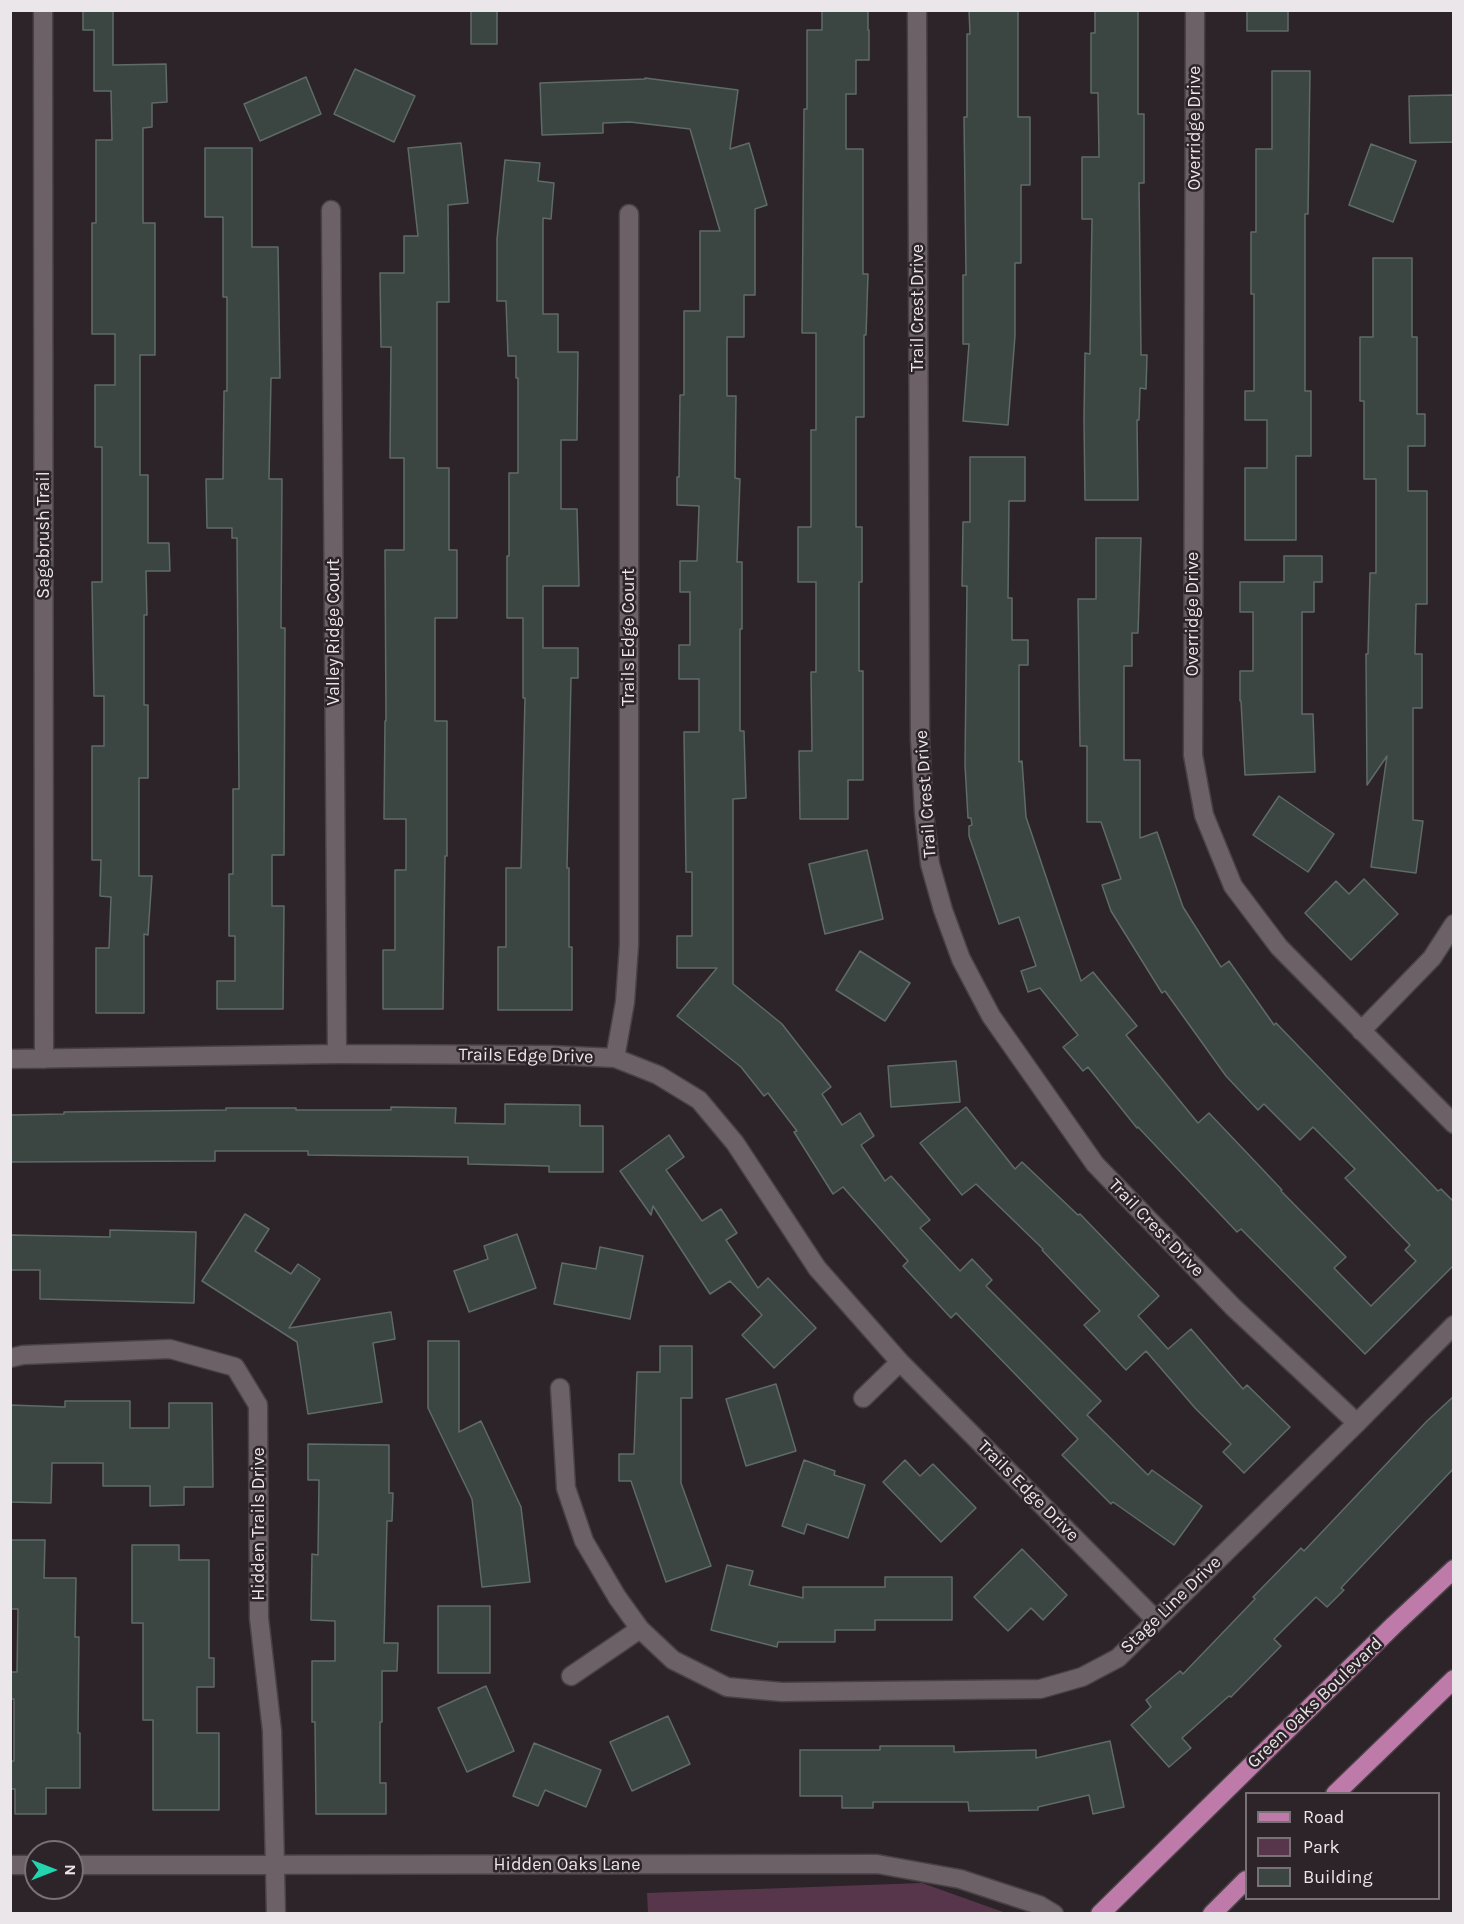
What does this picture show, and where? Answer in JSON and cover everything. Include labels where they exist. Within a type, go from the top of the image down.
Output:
[{"type":"main road","name":"Green Oaks Boulevard","points":[[1100,1914],[1454,1569]]},
{"type":"main road","points":[[1337,1792],[1454,1679]]},
{"type":"main road","points":[[1212,1914],[1245,1881]]},
{"type":"street","name":"Sagebrush Trail","points":[[43,10],[44,1059]]},
{"type":"street","name":"Trail Crest Drive","points":[[917,10],[920,739],[924,813],[930,864],[943,910],[961,959],[991,1016],[1095,1164],[1233,1307],[1357,1423]]},
{"type":"street","name":"Overridge Drive","points":[[1195,10],[1192,755],[1204,815],[1233,886],[1279,947],[1454,1124]]},
{"type":"street","name":"Valley Ridge Court","points":[[331,210],[337,1054]]},
{"type":"street","name":"Trails Edge Court","points":[[615,1058],[625,1002],[629,945],[629,214]]},
{"type":"street","points":[[1361,1031],[1432,958],[1454,924]]},
{"type":"street","name":"Trails Edge Drive","points":[[10,1059],[337,1054],[551,1055],[615,1058],[658,1076],[699,1100],[735,1143],[817,1268],[900,1362],[1156,1620]]},
{"type":"street","name":"Stage Line Drive","points":[[560,1389],[566,1488],[584,1541],[617,1597],[640,1629],[673,1660],[727,1687],[782,1692],[1040,1689],[1082,1677],[1118,1658],[1454,1325]]},
{"type":"street","name":"Hidden Trails Drive","points":[[10,1358],[23,1355],[170,1349],[235,1367],[258,1405],[259,1618],[272,1731],[276,1914]]},
{"type":"street","points":[[863,1398],[900,1362]]},
{"type":"street","points":[[571,1676],[640,1629]]},
{"type":"street","name":"Hidden Oaks Lane","points":[[84,1865],[877,1864],[960,1879],[1039,1905],[1054,1914]]},
{"type":"green space","points":[[922,1883],[1006,1913],[648,1913],[647,1893]]},
{"type":"building","points":[[83,10],[113,10],[113,65],[166,64],[167,102],[152,103],[152,127],[143,128],[143,223],[155,223],[155,355],[140,355],[140,475],[148,475],[148,543],[169,543],[170,571],[146,571],[144,705],[148,705],[148,778],[139,778],[139,876],[152,876],[148,935],[144,934],[144,1013],[96,1013],[96,948],[109,948],[111,897],[100,896],[101,860],[92,860],[92,746],[104,746],[104,696],[94,696],[92,582],[102,582],[102,447],[95,447],[95,385],[115,385],[115,334],[92,334],[92,223],[96,223],[96,140],[112,140],[111,91],[94,91],[94,30],[83,30]]},
{"type":"building","points":[[471,10],[497,10],[497,44],[471,44]]},
{"type":"building","points":[[822,10],[868,10],[869,30],[869,60],[856,60],[856,94],[846,94],[846,149],[863,149],[863,274],[868,274],[866,335],[864,335],[864,417],[856,417],[856,527],[862,527],[862,582],[859,582],[859,671],[863,671],[863,780],[848,780],[848,819],[800,819],[799,751],[812,751],[811,672],[816,672],[816,582],[798,582],[798,527],[811,527],[811,430],[816,430],[816,333],[802,333],[804,109],[807,109],[807,30],[822,30]]},
{"type":"building","points":[[969,10],[1018,10],[1018,117],[1030,117],[1030,185],[1021,185],[1021,263],[1015,263],[1015,336],[1008,425],[963,421],[969,344],[963,344],[963,275],[966,275],[964,117],[967,117]]},
{"type":"building","points":[[1095,10],[1138,10],[1138,114],[1144,114],[1144,183],[1139,183],[1141,355],[1147,355],[1146,389],[1140,388],[1139,420],[1137,420],[1138,500],[1085,500],[1085,353],[1090,354],[1092,219],[1082,219],[1082,157],[1099,157],[1098,93],[1091,93],[1091,33],[1095,33]]},
{"type":"building","points":[[1247,10],[1288,10],[1288,31],[1247,31]]},
{"type":"building","points":[[355,69],[415,96],[394,142],[334,114]]},
{"type":"building","points":[[1272,71],[1310,71],[1308,214],[1305,214],[1305,391],[1311,391],[1311,456],[1296,456],[1296,540],[1245,540],[1245,468],[1267,468],[1267,420],[1245,420],[1245,391],[1254,391],[1254,294],[1251,294],[1251,232],[1256,232],[1256,149],[1272,149]]},
{"type":"building","points":[[306,77],[321,114],[260,141],[244,104]]},
{"type":"building","points":[[645,78],[738,90],[730,149],[749,143],[767,205],[755,209],[755,295],[744,295],[744,337],[727,337],[727,396],[736,396],[735,478],[740,479],[737,562],[742,562],[740,731],[744,731],[746,798],[733,799],[733,984],[782,1024],[831,1087],[822,1094],[842,1125],[860,1113],[874,1136],[861,1145],[885,1181],[891,1176],[930,1220],[920,1228],[960,1271],[972,1259],[992,1280],[986,1286],[1101,1401],[1087,1415],[1148,1475],[1152,1470],[1202,1506],[1174,1545],[1113,1502],[1111,1504],[1062,1455],[1078,1439],[956,1313],[951,1318],[903,1266],[908,1261],[843,1187],[833,1194],[794,1132],[797,1131],[768,1093],[764,1096],[741,1067],[677,1016],[717,968],[677,968],[677,936],[692,936],[692,872],[686,872],[684,732],[699,732],[699,679],[679,679],[679,645],[690,645],[690,592],[680,592],[680,561],[697,561],[699,506],[677,505],[677,477],[679,477],[680,395],[684,395],[684,311],[700,311],[700,231],[720,231],[690,129],[630,122],[603,123],[603,133],[542,135],[540,83]]},
{"type":"building","points":[[1454,95],[1454,142],[1410,143],[1409,96]]},
{"type":"building","points":[[461,143],[468,203],[448,205],[449,302],[437,302],[437,468],[449,468],[449,550],[457,550],[457,618],[435,618],[435,721],[447,721],[447,856],[445,856],[443,1009],[383,1009],[383,950],[395,950],[395,870],[406,870],[406,819],[384,819],[385,550],[404,550],[404,458],[390,458],[391,347],[381,347],[380,273],[404,273],[404,236],[418,236],[408,148]]},
{"type":"building","points":[[1371,144],[1416,161],[1393,222],[1349,205]]},
{"type":"building","points":[[205,148],[252,148],[252,247],[278,247],[280,378],[271,378],[269,479],[282,479],[281,628],[285,628],[284,855],[272,855],[272,906],[284,906],[283,1009],[217,1009],[217,981],[235,981],[235,936],[229,936],[229,874],[233,874],[233,789],[239,789],[237,538],[232,538],[232,528],[207,528],[206,479],[223,479],[224,391],[227,391],[227,297],[223,297],[223,217],[205,217]]},
{"type":"building","points":[[505,160],[540,163],[538,181],[554,183],[551,219],[543,218],[543,314],[558,314],[558,352],[578,352],[577,440],[561,440],[561,509],[577,509],[579,586],[543,586],[543,648],[578,648],[578,678],[571,678],[567,868],[569,868],[569,947],[572,947],[572,1010],[498,1010],[498,947],[506,947],[506,868],[521,868],[525,698],[523,698],[523,618],[507,618],[509,473],[518,473],[518,378],[516,378],[516,356],[508,356],[506,301],[497,301],[497,239]]},
{"type":"building","points":[[1373,258],[1412,258],[1412,337],[1417,337],[1417,414],[1425,414],[1425,446],[1408,446],[1408,491],[1427,491],[1427,604],[1416,604],[1415,654],[1422,654],[1422,708],[1413,708],[1413,820],[1423,821],[1416,873],[1371,867],[1387,756],[1367,785],[1366,654],[1368,654],[1370,573],[1376,573],[1376,479],[1364,479],[1364,401],[1360,401],[1360,337],[1373,337]]},
{"type":"building","points":[[970,457],[1025,457],[1025,501],[1009,501],[1008,598],[1012,598],[1012,640],[1028,640],[1028,665],[1019,665],[1019,762],[1022,761],[1026,817],[1081,981],[1093,972],[1137,1026],[1126,1035],[1198,1123],[1209,1113],[1346,1257],[1334,1268],[1371,1306],[1416,1261],[1405,1250],[1410,1245],[1345,1178],[1355,1169],[1313,1127],[1300,1140],[1264,1104],[1258,1110],[1226,1076],[1165,991],[1162,993],[1111,911],[1102,885],[1121,879],[1101,822],[1087,822],[1087,746],[1080,746],[1078,599],[1096,599],[1096,538],[1141,538],[1138,633],[1132,633],[1132,666],[1124,666],[1124,760],[1140,760],[1140,838],[1157,832],[1183,907],[1221,967],[1229,961],[1274,1025],[1276,1023],[1438,1191],[1441,1189],[1454,1202],[1454,1265],[1365,1354],[1241,1229],[1237,1232],[1137,1128],[1088,1067],[1083,1071],[1063,1047],[1078,1035],[1040,988],[1028,992],[1021,971],[1036,966],[1019,917],[999,924],[969,836],[969,826],[972,825],[971,818],[968,818],[965,765],[967,586],[962,586],[963,522],[970,522]]},
{"type":"building","points":[[1284,556],[1322,556],[1322,582],[1314,582],[1314,612],[1302,612],[1302,714],[1313,714],[1315,772],[1245,775],[1240,671],[1253,671],[1253,612],[1240,612],[1240,582],[1284,582]]},
{"type":"building","points":[[1279,796],[1334,834],[1308,872],[1253,835]]},
{"type":"building","points":[[867,850],[883,919],[825,934],[809,864]]},
{"type":"building","points":[[1364,879],[1398,914],[1351,960],[1305,913],[1336,881],[1349,894]]},
{"type":"building","points":[[860,951],[910,983],[885,1021],[836,990]]},
{"type":"building","points":[[956,1061],[960,1102],[891,1107],[888,1066]]},
{"type":"building","points":[[505,1104],[580,1105],[580,1126],[603,1126],[603,1172],[549,1172],[549,1166],[468,1164],[468,1157],[308,1155],[308,1151],[215,1151],[215,1161],[10,1162],[10,1115],[226,1110],[226,1108],[391,1110],[391,1107],[456,1108],[455,1123],[505,1124]]},
{"type":"building","points":[[966,1107],[1015,1169],[1022,1162],[1078,1215],[1080,1214],[1159,1296],[1138,1316],[1168,1349],[1191,1329],[1243,1389],[1247,1385],[1290,1427],[1244,1473],[1223,1452],[1231,1444],[1195,1408],[1146,1351],[1126,1370],[1084,1325],[1100,1311],[1043,1249],[976,1184],[962,1195],[920,1143]]},
{"type":"building","points":[[669,1135],[684,1157],[666,1170],[702,1221],[721,1209],[737,1233],[726,1240],[758,1288],[768,1278],[816,1328],[774,1368],[742,1335],[762,1315],[730,1281],[710,1294],[653,1206],[651,1215],[620,1171]]},
{"type":"building","points":[[245,1214],[269,1229],[255,1251],[291,1274],[298,1264],[320,1279],[289,1328],[391,1312],[395,1339],[373,1343],[382,1402],[308,1414],[297,1342],[202,1281]]},
{"type":"building","points":[[110,1230],[196,1232],[194,1303],[40,1299],[40,1270],[10,1270],[11,1235],[110,1237]]},
{"type":"building","points":[[517,1234],[536,1288],[469,1312],[454,1271],[488,1259],[484,1246]]},
{"type":"building","points":[[600,1247],[643,1256],[630,1319],[554,1304],[562,1263],[596,1269]]},
{"type":"building","points":[[428,1341],[459,1341],[459,1432],[481,1421],[521,1507],[530,1582],[482,1587],[472,1499],[428,1408]]},
{"type":"building","points":[[660,1346],[692,1346],[692,1398],[681,1398],[681,1483],[711,1566],[666,1582],[631,1481],[619,1481],[619,1454],[634,1454],[637,1372],[660,1372]]},
{"type":"building","points":[[776,1384],[796,1451],[746,1466],[726,1399]]},
{"type":"building","points":[[1454,1396],[1454,1468],[1341,1588],[1344,1590],[1327,1607],[1316,1597],[1274,1639],[1281,1646],[1231,1697],[1229,1696],[1182,1738],[1191,1748],[1169,1767],[1131,1725],[1151,1707],[1146,1700],[1180,1671],[1183,1674],[1255,1599],[1253,1597],[1301,1548],[1304,1551],[1427,1421]]},
{"type":"building","points":[[65,1401],[130,1401],[130,1428],[169,1428],[169,1403],[212,1403],[213,1487],[184,1487],[184,1505],[150,1506],[150,1486],[103,1486],[103,1463],[52,1463],[51,1503],[10,1502],[10,1405],[65,1407]]},
{"type":"building","points":[[308,1444],[389,1445],[389,1493],[393,1493],[392,1521],[387,1521],[384,1643],[398,1643],[397,1671],[382,1671],[380,1783],[386,1783],[386,1814],[316,1814],[312,1661],[335,1661],[335,1621],[311,1620],[312,1554],[318,1555],[319,1480],[308,1480]]},
{"type":"building","points":[[804,1460],[835,1471],[834,1475],[865,1485],[848,1538],[807,1524],[804,1534],[782,1526]]},
{"type":"building","points":[[905,1460],[920,1476],[933,1464],[976,1508],[941,1542],[883,1482]]},
{"type":"building","points":[[10,1540],[45,1540],[44,1578],[76,1578],[75,1637],[79,1637],[80,1788],[46,1788],[46,1814],[15,1814],[15,1789],[10,1789],[10,1761],[14,1761],[14,1699],[10,1699],[10,1672],[17,1672],[18,1609],[10,1609]]},
{"type":"building","points":[[132,1545],[179,1545],[179,1560],[209,1560],[209,1658],[214,1658],[214,1687],[197,1687],[197,1733],[219,1733],[219,1810],[153,1810],[153,1720],[143,1720],[143,1623],[132,1623]]},
{"type":"building","points":[[1022,1549],[1067,1595],[1043,1620],[1031,1608],[1008,1631],[974,1597]]},
{"type":"building","points":[[727,1565],[753,1571],[749,1585],[803,1598],[803,1587],[885,1587],[885,1577],[952,1577],[952,1620],[875,1620],[875,1630],[835,1630],[835,1642],[778,1642],[777,1647],[711,1630]]},
{"type":"building","points":[[438,1606],[490,1606],[490,1673],[438,1673]]},
{"type":"building","points":[[486,1686],[514,1751],[467,1772],[438,1708]]},
{"type":"building","points":[[668,1716],[690,1764],[632,1791],[610,1742]]},
{"type":"building","points":[[1110,1741],[1124,1807],[1093,1814],[1089,1795],[1038,1807],[1038,1810],[969,1811],[968,1802],[873,1802],[873,1808],[842,1808],[842,1796],[800,1796],[800,1750],[880,1750],[880,1746],[954,1746],[954,1752],[1036,1750],[1036,1758]]},
{"type":"building","points":[[534,1743],[601,1770],[586,1807],[545,1790],[538,1806],[513,1796]]}]
